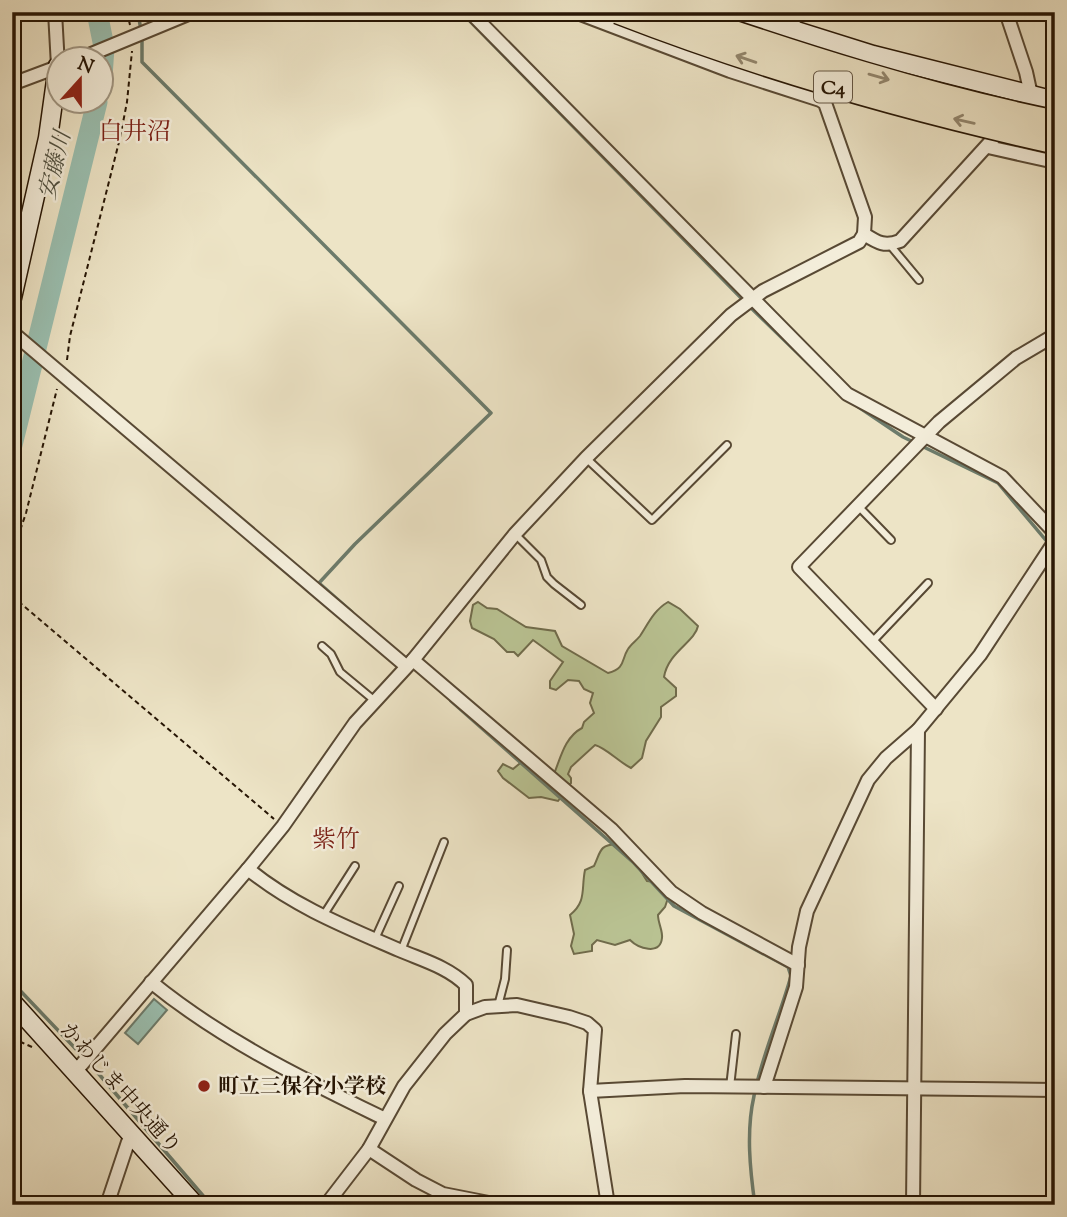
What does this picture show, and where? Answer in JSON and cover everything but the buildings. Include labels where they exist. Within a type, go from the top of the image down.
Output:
[{"type":"highway","name":"C4","points":[[618,12],[678,36],[828,85],[928,113],[1055,142]]},
{"type":"highway","name":"C4","points":[[674,12],[923,90],[1055,122]]},
{"type":"street","points":[[55,12],[58,46]]},
{"type":"street","points":[[112,46],[193,12]]},
{"type":"street","points":[[470,12],[847,394],[1002,477],[1055,533]]},
{"type":"street","points":[[76,1071],[283,826],[355,723],[410,663],[515,534],[586,458],[730,315],[763,291],[859,242],[864,234],[865,217],[825,103],[575,12]]},
{"type":"street","points":[[737,12],[898,62],[1055,101]]},
{"type":"street","points":[[777,86],[795,31],[794,12]]},
{"type":"street","points":[[864,234],[890,245],[900,241],[988,147],[1031,95],[1027,72],[1006,12]]},
{"type":"street","points":[[12,84],[46,71]]},
{"type":"street","points":[[12,298],[51,116]]},
{"type":"street","points":[[988,147],[1055,162]]},
{"type":"street","points":[[12,332],[611,829],[671,891],[702,913],[798,965]]},
{"type":"street","points":[[936,709],[799,567],[939,422],[1016,358],[1055,335]]},
{"type":"street","points":[[764,1087],[796,987],[807,911],[868,780],[886,758],[918,730],[980,655],[1055,541]]},
{"type":"street","points":[[913,1205],[918,730]]},
{"type":"street","points":[[248,869],[272,889],[323,916],[459,978],[466,985],[466,1014]]},
{"type":"street","points":[[152,982],[180,1005],[256,1054],[385,1119]]},
{"type":"street","name":"かわじま中央通り","points":[[12,1002],[195,1205]]},
{"type":"street","points":[[326,1205],[369,1149],[404,1086],[429,1052],[466,1014],[485,1007],[516,1005],[569,1017],[587,1023],[595,1030],[590,1091],[608,1205]]},
{"type":"street","points":[[590,1091],[685,1086],[1055,1090]]},
{"type":"street","points":[[107,1205],[128,1142],[134,1136]]},
{"type":"street","points":[[369,1149],[443,1194],[499,1205]]},
{"type":"lane","points":[[890,245],[919,280]]},
{"type":"lane","points":[[586,458],[652,520],[727,445]]},
{"type":"lane","points":[[859,507],[891,541]]},
{"type":"lane","points":[[515,534],[541,560],[547,576],[554,584],[581,605]]},
{"type":"lane","points":[[873,641],[928,583]]},
{"type":"lane","points":[[322,646],[331,654],[340,672],[375,701]]},
{"type":"lane","points":[[401,951],[444,842]]},
{"type":"lane","points":[[323,916],[355,866]]},
{"type":"lane","points":[[375,939],[399,886]]},
{"type":"lane","points":[[498,1006],[505,979],[507,950]]},
{"type":"lane","points":[[730,1087],[736,1034]]},
{"type":"path","points":[[12,554],[26,513],[61,374],[68,358],[69,336],[120,138],[132,66],[127,12]]},
{"type":"path","points":[[12,596],[283,826]]},
{"type":"shaded area","points":[[478,602],[487,608],[497,609],[526,627],[555,631],[562,646],[608,673],[620,666],[629,647],[655,613],[668,602],[698,626],[666,668],[664,677],[676,688],[676,696],[661,707],[661,717],[646,741],[642,758],[631,768],[595,745],[571,767],[568,774],[571,783],[562,791],[558,801],[541,797],[529,798],[503,778],[498,771],[503,764],[513,769],[524,760],[551,781],[566,744],[594,713],[590,703],[593,693],[584,689],[579,681],[568,680],[556,690],[550,688],[550,681],[563,662],[533,640],[518,656],[514,652],[507,652],[494,639],[472,628],[470,621],[473,605]]},
{"type":"shaded area","points":[[617,844],[632,857],[647,881],[656,882],[669,895],[665,907],[658,915],[662,935],[660,944],[648,949],[630,940],[615,945],[597,940],[592,945],[592,951],[574,954],[571,946],[574,934],[570,915],[581,900],[585,870],[594,866],[604,847]]},
{"type":"shaded area","points":[[154,999],[167,1010],[138,1044],[125,1033]]},
{"type":"waterway","name":"安藤川","points":[[97,12],[104,46]]},
{"type":"waterway","points":[[138,12],[141,31]]},
{"type":"waterway","points":[[461,12],[744,301]]},
{"type":"waterway","points":[[142,38],[142,62],[491,413],[355,544],[319,583],[352,612]]},
{"type":"waterway","name":"安藤川","points":[[12,445],[94,116]]},
{"type":"waterway","points":[[749,306],[814,369]]},
{"type":"waterway","points":[[857,406],[903,437],[998,483],[1049,544]]},
{"type":"waterway","points":[[451,701],[634,863],[674,906],[788,967],[791,976],[757,1081],[750,1123],[755,1205]]},
{"type":"waterway","points":[[12,982],[92,1066],[211,1205]]},
{"type":"place","name":"町立三保谷小学校","points":[[204,1086]]},
{"type":"district","name":"白井沼","points":[[135,131]]},
{"type":"district","name":"紫竹","points":[[336,839]]}]
